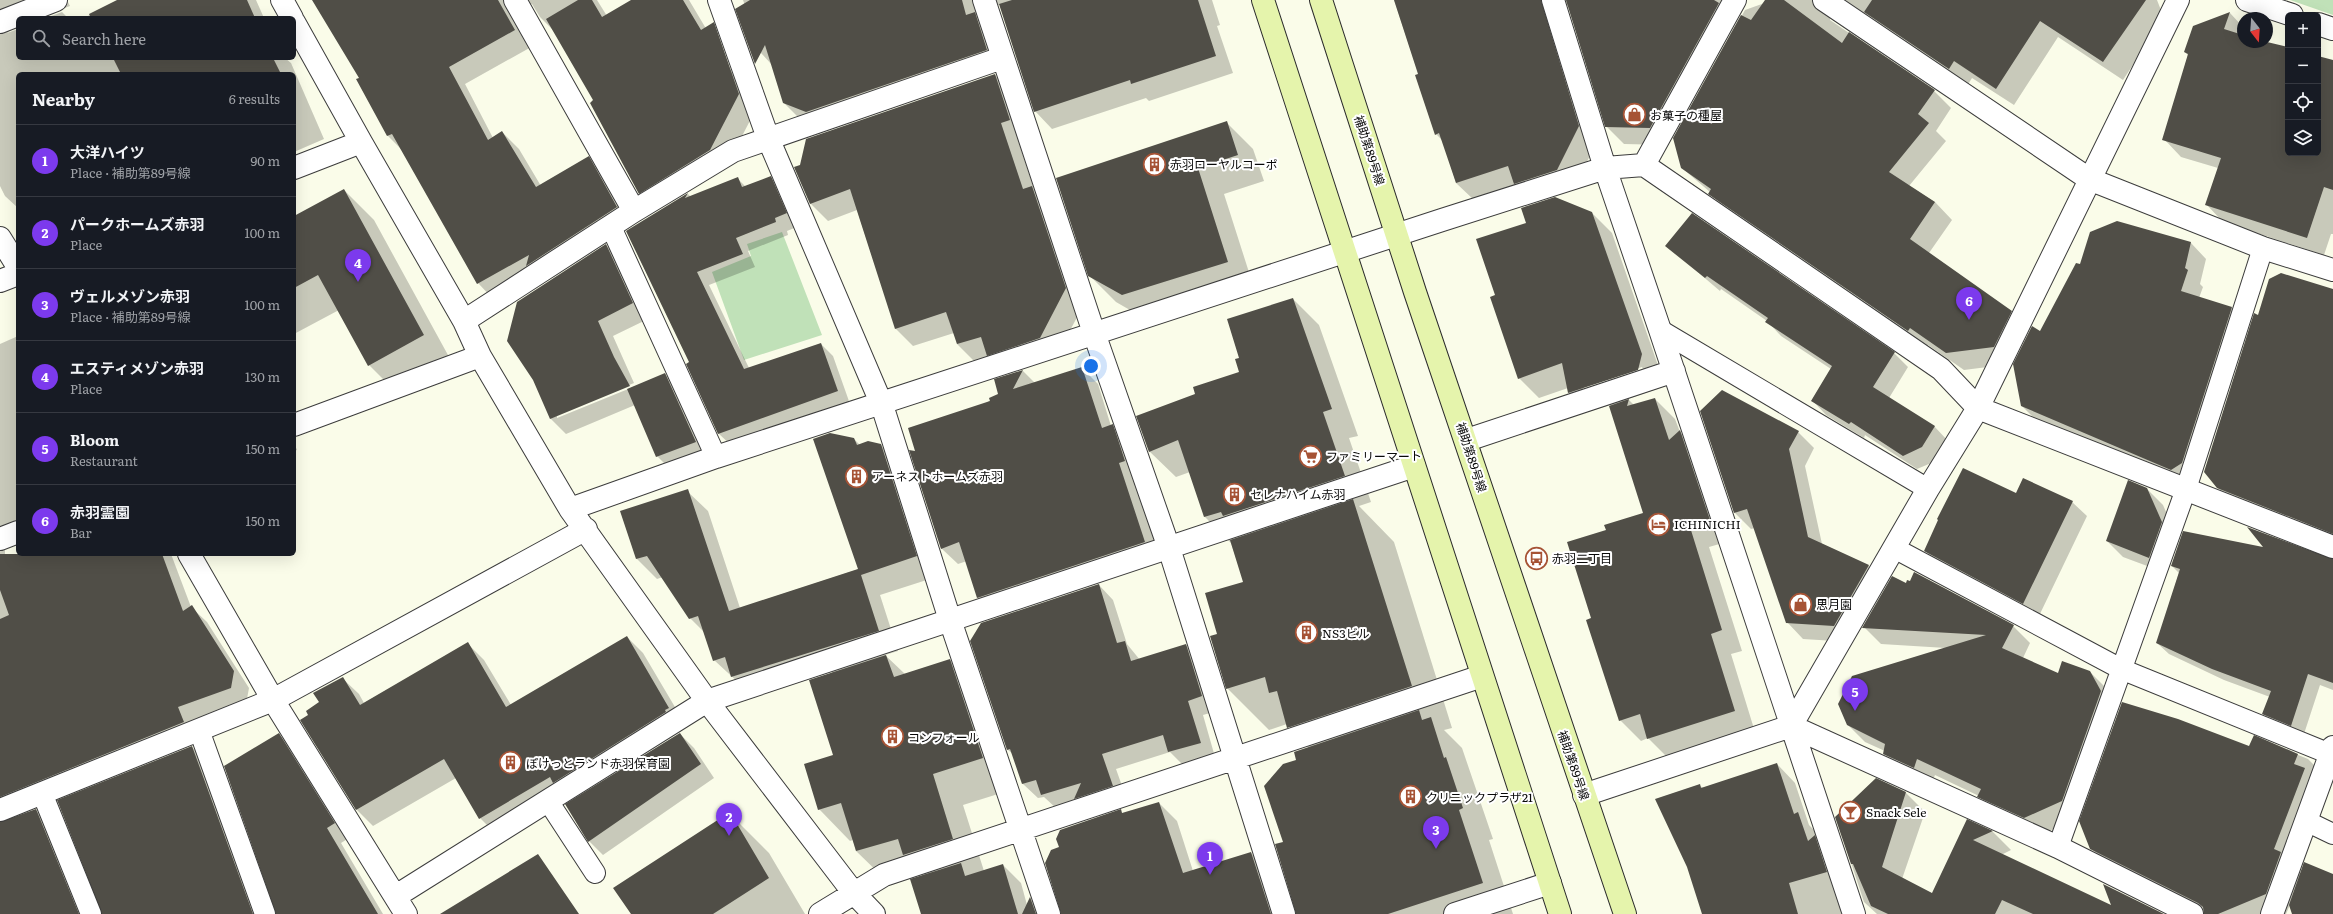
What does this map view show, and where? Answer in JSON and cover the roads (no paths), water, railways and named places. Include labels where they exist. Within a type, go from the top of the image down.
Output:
[{"type":"street","points":[[0,22],[56,0]]},
{"type":"street","points":[[282,0],[291,16]]},
{"type":"street","points":[[515,0],[634,211]]},
{"type":"street","points":[[719,0],[768,138],[882,405],[950,620],[1049,914]]},
{"type":"street","points":[[984,0],[1094,333],[1169,548],[1234,759],[1284,914]]},
{"type":"street","points":[[1263,0],[1560,914]]},
{"type":"street","name":"補助第89号線","points":[[1321,0],[1397,234],[1625,914]]},
{"type":"street","points":[[1553,0],[1605,168],[1854,914]]},
{"type":"street","points":[[1644,165],[1735,0]]},
{"type":"street","points":[[1824,0],[2089,179],[2263,248],[2333,270]]},
{"type":"street","points":[[1584,795],[1791,726],[1928,489],[1978,408],[2178,0]]},
{"type":"street","points":[[2247,0],[2285,13]]},
{"type":"street","points":[[2321,25],[2333,29]]},
{"type":"street","points":[[296,26],[464,321],[480,356],[570,509],[586,529],[707,701],[853,892],[874,914]]},
{"type":"street","points":[[464,321],[634,211],[733,151],[1002,58]]},
{"type":"street","points":[[296,167],[361,142]]},
{"type":"street","points":[[570,509],[716,457],[882,405],[1094,333],[1346,253],[1397,234],[1605,168],[1644,165],[1941,369],[1978,408],[2333,547]]},
{"type":"street","points":[[0,238],[16,264]]},
{"type":"street","points":[[0,281],[16,275]]},
{"type":"street","points":[[296,424],[480,356]]},
{"type":"street","points":[[1467,440],[1674,371]]},
{"type":"street","points":[[190,556],[273,700],[401,905],[548,801],[707,701],[1414,466]]},
{"type":"street","points":[[0,810],[273,700],[586,529]]},
{"type":"street","points":[[0,539],[16,533]]},
{"type":"street","points":[[820,914],[853,892],[884,875],[1020,828],[1234,759],[1482,676]]},
{"type":"street","points":[[1791,726],[2058,847],[2192,914]]},
{"type":"street","points":[[2272,914],[2332,751]]},
{"type":"street","points":[[1455,914],[1550,884]]},
{"type":"lane","points":[[611,227],[716,457]]},
{"type":"lane","points":[[2058,847],[2186,489],[2263,248]]},
{"type":"lane","points":[[1660,330],[1928,489]]},
{"type":"lane","points":[[1894,548],[2121,669],[2332,751]]},
{"type":"lane","points":[[199,730],[265,914]]},
{"type":"lane","points":[[42,793],[91,914]]},
{"type":"lane","points":[[548,801],[595,873]]},
{"type":"lane","points":[[2306,821],[2333,834]]},
{"type":"place","name":"お菓子の種屋","points":[[1634,115]]},
{"type":"place","name":"赤羽ローヤルコーポ","points":[[1155,164]]},
{"type":"place","name":"エスティメゾン赤羽","points":[[358,282]]},
{"type":"place","name":"赤羽霊園","points":[[1969,320]]},
{"type":"place","name":"ファミリーマート","points":[[1311,456]]},
{"type":"place","name":"アーネストホームズ赤羽","points":[[857,476]]},
{"type":"place","name":"セレナハイム赤羽","points":[[1235,494]]},
{"type":"place","name":"ICHINICHI","points":[[1658,524]]},
{"type":"place","name":"赤羽二丁目","points":[[1536,558]]},
{"type":"place","name":"思月園","points":[[1800,604]]},
{"type":"place","name":"NS3ビル","points":[[1306,633]]},
{"type":"place","name":"Bloom","points":[[1855,711]]},
{"type":"place","name":"コンフォール","points":[[892,737]]},
{"type":"place","name":"ぽけっとランド赤羽保育園","points":[[510,763]]},
{"type":"place","name":"クリニックプラザ21","points":[[1410,797]]},
{"type":"place","name":"Snack Sele","points":[[1851,812]]},
{"type":"place","name":"パークホームズ赤羽","points":[[729,836]]},
{"type":"place","name":"ヴェルメゾン赤羽","points":[[1436,849]]},
{"type":"place","name":"大洋ハイツ","points":[[1210,875]]}]
